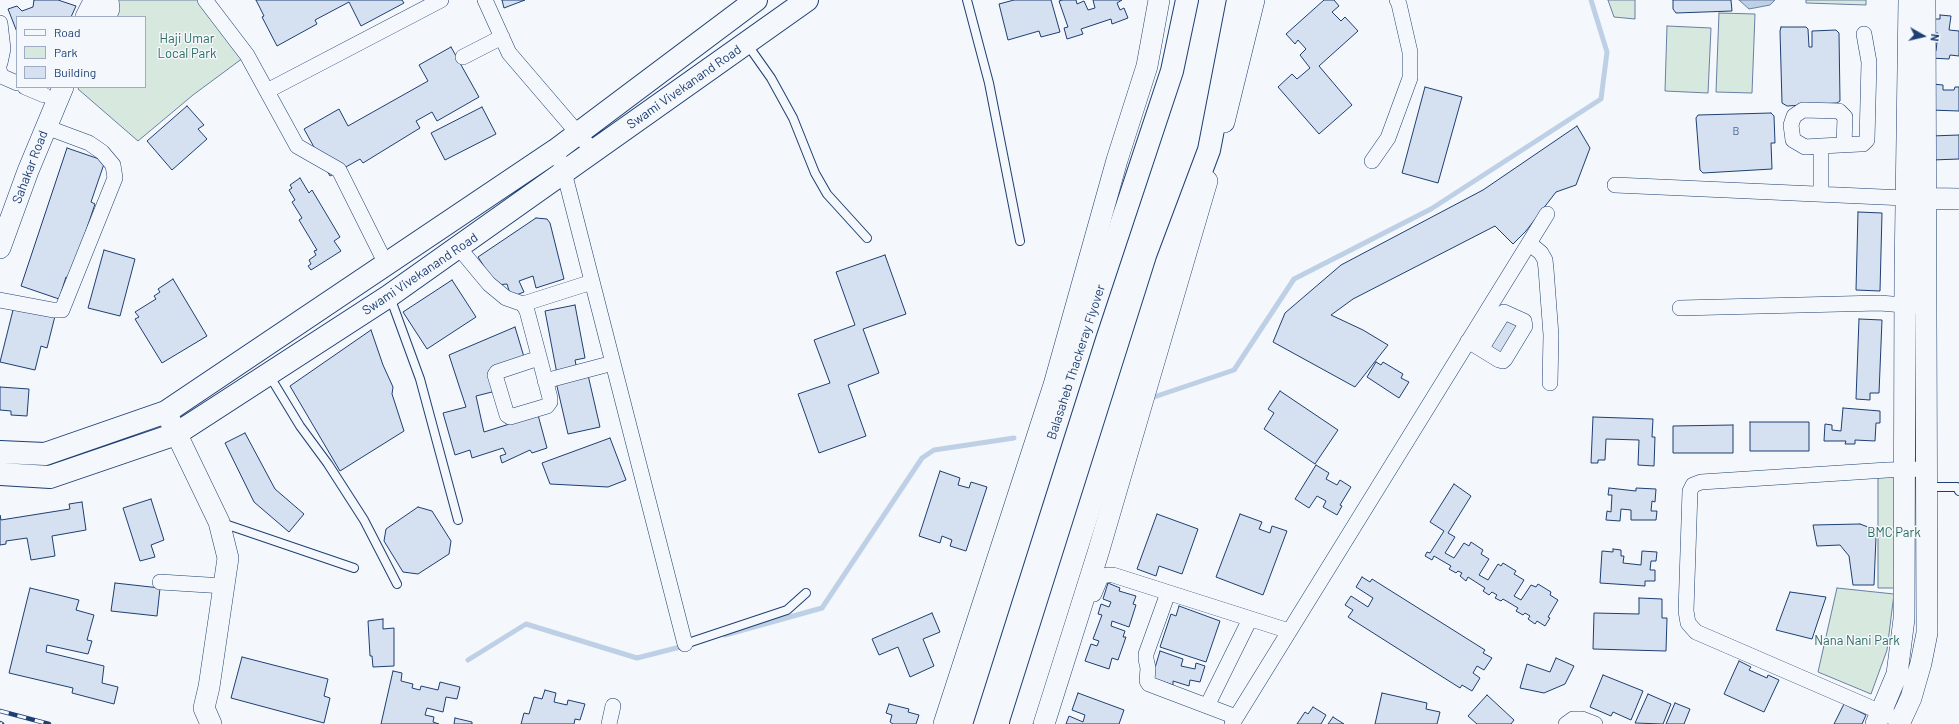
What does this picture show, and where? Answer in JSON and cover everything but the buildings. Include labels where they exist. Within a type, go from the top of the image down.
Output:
[{"type":"main road","name":"Swami Vivekanand Road","points":[[0,452],[45,454],[166,412],[556,150],[756,0]]},
{"type":"main road","name":"Swami Vivekanand Road","points":[[0,474],[50,477],[176,434],[389,296],[807,0]]},
{"type":"main road","name":"Balasaheb Thackeray Flyover","points":[[961,724],[1088,325],[1172,71],[1187,0]]},
{"type":"main road","points":[[1021,724],[1167,262],[1209,150],[1238,0]]},
{"type":"street","points":[[86,16],[93,3],[98,0]]},
{"type":"street","points":[[106,16],[109,9],[108,0]]},
{"type":"street","points":[[205,0],[247,56],[297,146],[339,170],[386,264]]},
{"type":"street","points":[[267,91],[441,0]]},
{"type":"street","points":[[485,0],[509,54],[593,151]]},
{"type":"street","points":[[944,724],[1054,385],[1117,160],[1147,66],[1159,0]]},
{"type":"street","points":[[1044,724],[1098,553],[1165,325],[1217,145],[1254,0]]},
{"type":"street","points":[[1372,161],[1388,138],[1410,78],[1410,52],[1399,4],[1396,0]]},
{"type":"street","points":[[1878,718],[1897,674],[1904,619],[1904,306],[1905,274],[1915,198],[1917,0]]},
{"type":"street","points":[[0,24],[3,49],[0,63]]},
{"type":"street","points":[[1844,145],[1845,117],[1836,110],[1803,110],[1794,116],[1791,125],[1793,140],[1805,147],[1821,146],[1844,145],[1863,144],[1867,140],[1869,62],[1864,34]]},
{"type":"street","points":[[463,57],[502,37]]},
{"type":"street","points":[[0,72],[0,76],[16,84]]},
{"type":"street","name":"Sahakar Road","points":[[0,212],[46,127],[45,89]]},
{"type":"street","name":"Sahakar Road","points":[[0,248],[45,89]]},
{"type":"street","points":[[0,300],[53,310],[62,310],[65,306],[115,178],[113,165],[102,152],[89,143],[46,127]]},
{"type":"street","points":[[1821,146],[1821,194]]},
{"type":"street","points":[[556,150],[564,172],[685,644]]},
{"type":"street","points":[[1615,186],[1959,200]]},
{"type":"street","points":[[1915,198],[1925,275],[1927,478],[1927,633],[1921,663],[1911,698],[1900,722],[1878,718],[1696,632],[1688,623],[1686,611],[1690,491],[1693,485],[1701,482],[1904,470],[1927,478]]},
{"type":"street","points":[[1168,593],[1146,654],[1148,668],[1147,681],[1149,684],[1207,706],[1234,721],[1547,214]]},
{"type":"street","points":[[1529,243],[1541,253],[1545,260],[1551,335],[1550,383]]},
{"type":"street","points":[[458,248],[489,284],[506,298],[523,304],[592,282]]},
{"type":"street","points":[[1905,274],[1925,275]]},
{"type":"street","points":[[1680,308],[1880,303],[1904,306],[1925,306]]},
{"type":"street","points":[[523,304],[527,311],[546,381],[550,402],[547,406],[514,417],[507,415],[495,375],[498,372],[539,358]]},
{"type":"street","points":[[1468,341],[1481,349]]},
{"type":"street","points":[[546,381],[613,363]]},
{"type":"street","points":[[166,412],[219,522],[228,558],[209,687],[204,708],[211,724]]},
{"type":"street","points":[[1904,540],[1927,540]]},
{"type":"street","points":[[1075,659],[1098,581],[1101,577],[1107,575],[1112,575],[1289,631]]},
{"type":"street","points":[[160,582],[224,586]]},
{"type":"street","points":[[1207,706],[1250,619]]},
{"type":"street","points":[[609,724],[613,706]]},
{"type":"street","points":[[1566,724],[1573,719],[1582,719],[1595,724]]},
{"type":"lane","points":[[967,0],[989,83],[1020,241]]},
{"type":"lane","points":[[746,43],[779,91],[793,118],[815,173],[827,194],[867,238]]},
{"type":"lane","points":[[389,296],[420,380],[458,520]]},
{"type":"lane","points":[[268,374],[300,426],[328,464],[364,520],[397,584]]},
{"type":"lane","points":[[1927,478],[1957,487],[1959,491]]},
{"type":"lane","points":[[219,522],[354,568]]},
{"type":"lane","points":[[685,644],[787,610],[806,593]]},
{"type":"green space","name":"Haji Umar Local Park","points":[[114,0],[205,0],[247,55],[193,95],[138,141],[78,89],[146,88],[146,16],[108,16]]},
{"type":"green space","points":[[1608,0],[1635,0],[1635,19],[1614,17]]},
{"type":"green space","points":[[1806,0],[1866,0],[1866,5],[1806,3]]},
{"type":"green space","points":[[1719,13],[1755,14],[1752,93],[1716,92]]},
{"type":"green space","points":[[1667,26],[1711,28],[1708,93],[1665,91]]},
{"type":"green space","name":"BMC Park","points":[[1878,477],[1910,478],[1910,588],[1878,588]]},
{"type":"green space","name":"Nana Nani Park","points":[[1837,588],[1894,594],[1887,650],[1871,694],[1818,672]]},
{"type":"water","points":[[1739,0],[1775,0],[1770,5],[1749,9]]},
{"type":"waterway","points":[[1154,397],[1234,370],[1294,279],[1431,209],[1601,99],[1607,52],[1591,0]]},
{"type":"waterway","points":[[725,635],[822,608],[922,458],[934,450],[1014,438]]},
{"type":"waterway","points":[[468,660],[526,624],[637,658],[684,646]]},
{"type":"railway","points":[[0,711],[49,724]]}]
